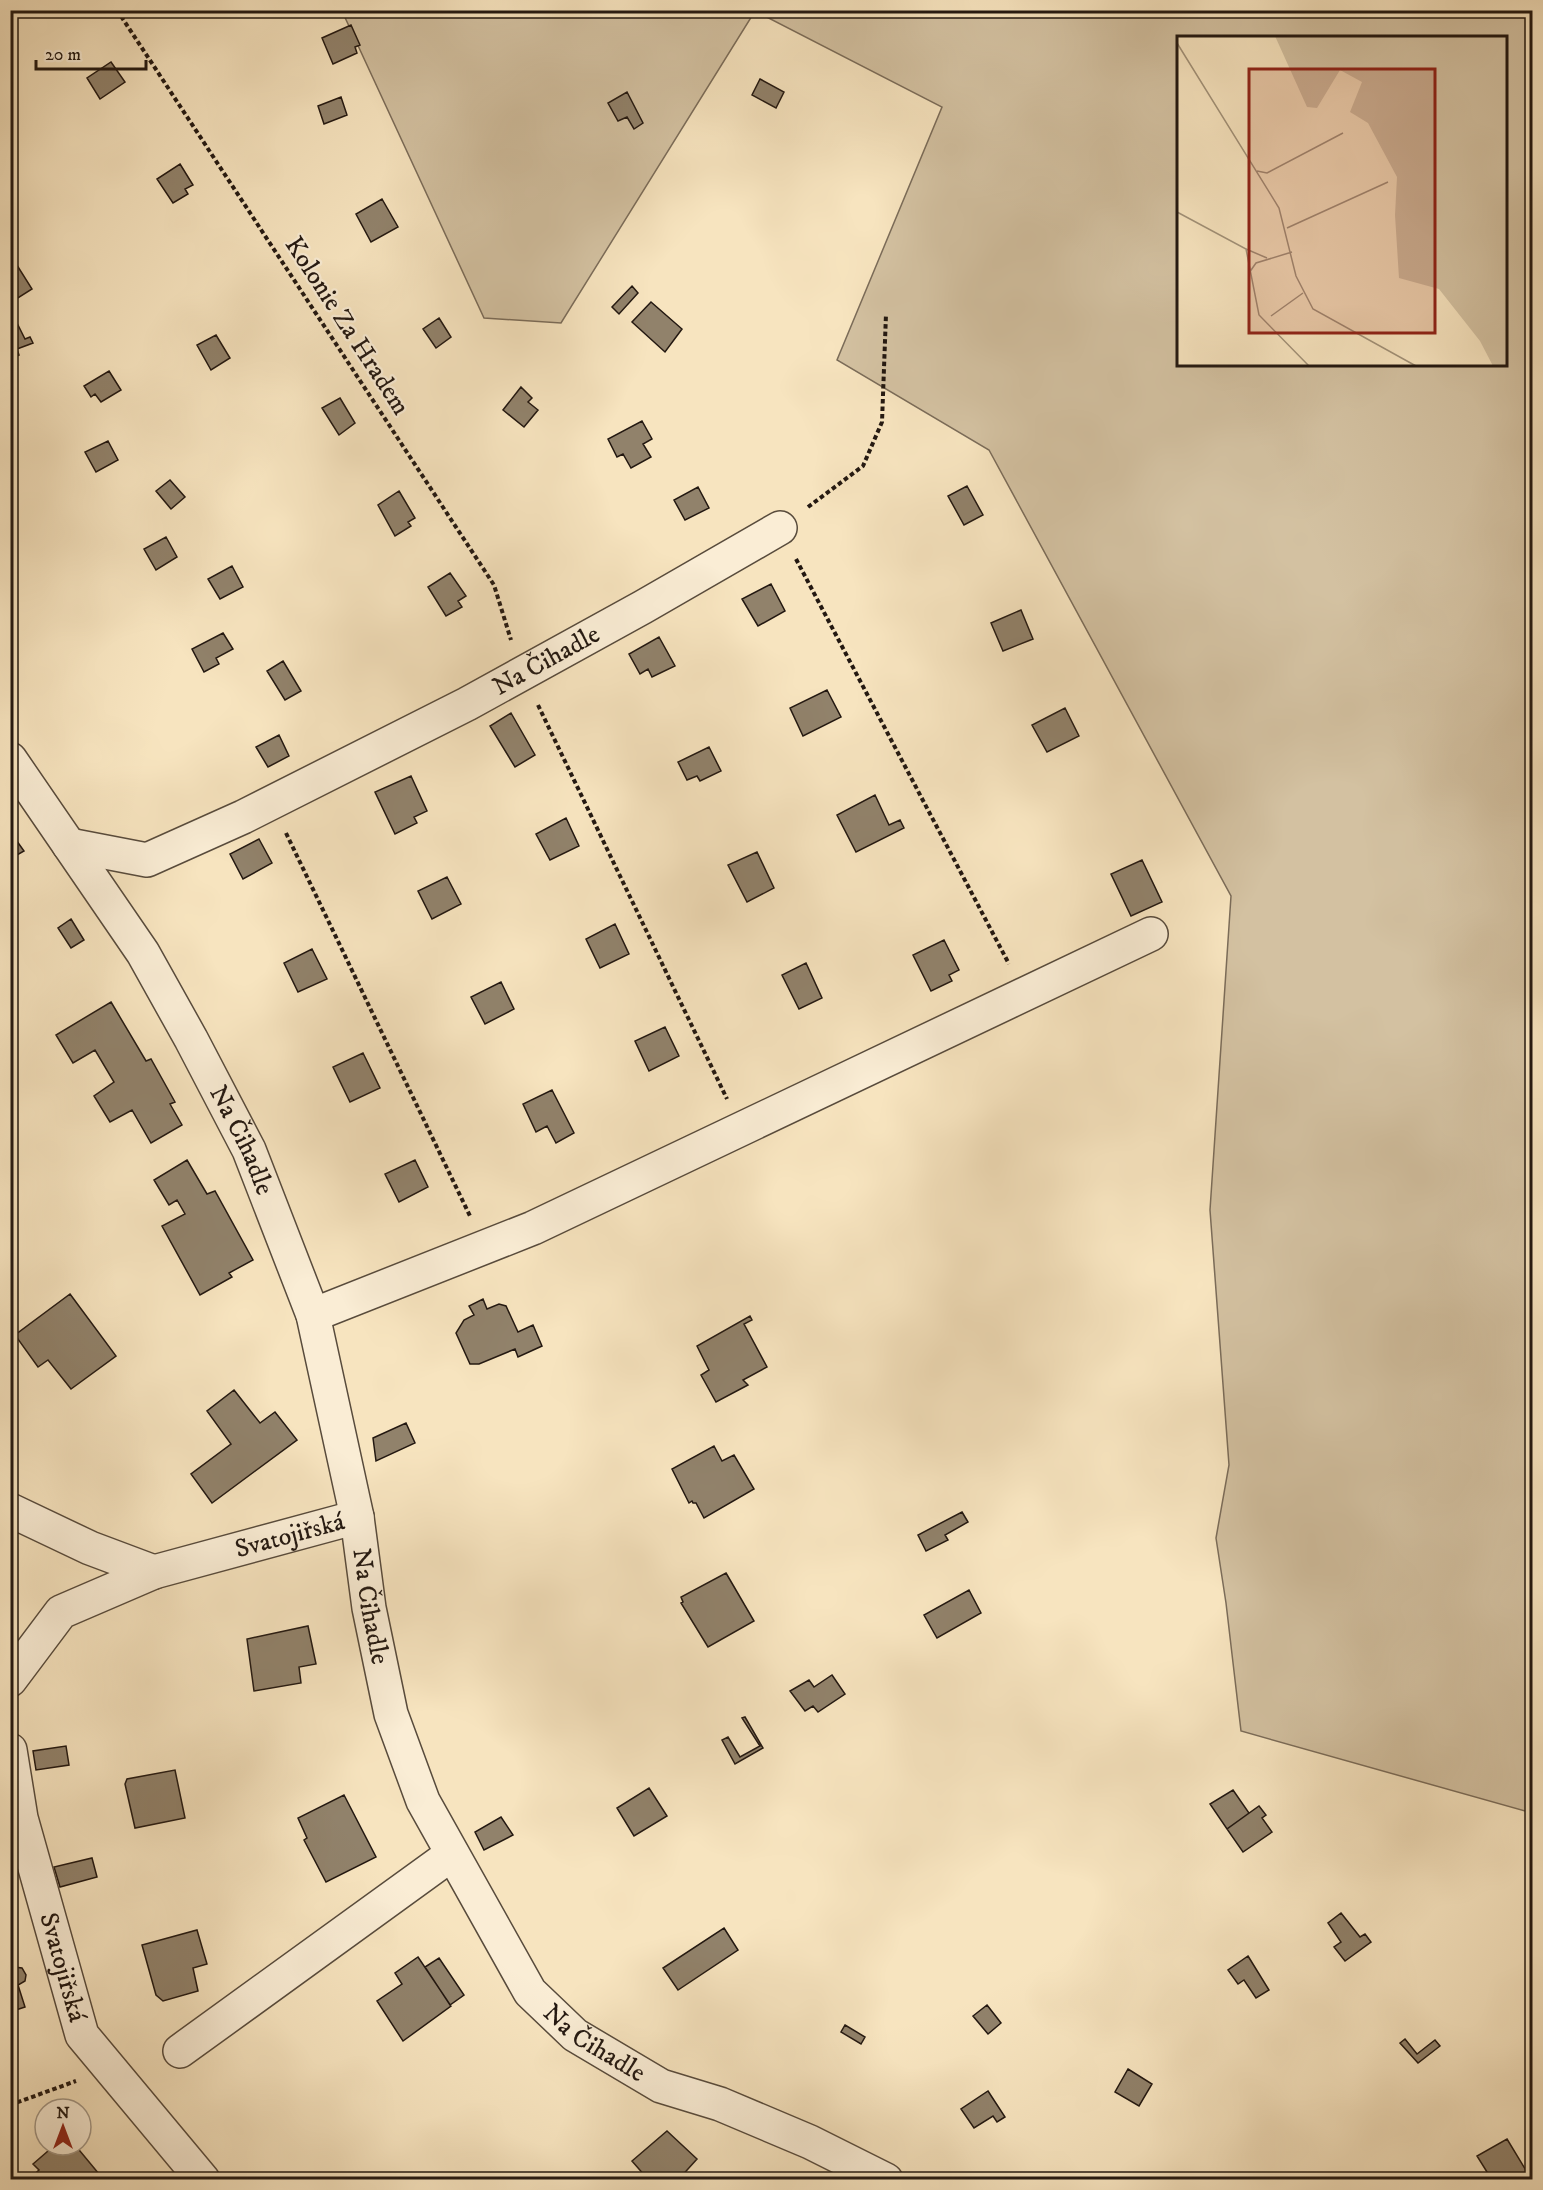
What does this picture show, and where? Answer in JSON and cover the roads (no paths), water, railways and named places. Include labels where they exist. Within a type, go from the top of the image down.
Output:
[{"type":"street","name":"Na Čihadle","points":[[69,845],[147,860],[271,802],[466,704],[643,607],[780,528]]},
{"type":"street","name":"Na Čihadle","points":[[10,759],[143,953],[249,1150],[313,1315],[357,1516],[369,1608],[391,1714],[423,1801],[530,1992],[575,2035],[661,2086],[720,2104],[810,2142],[886,2180]]},
{"type":"street","points":[[313,1315],[533,1228],[1151,934]]},
{"type":"street","points":[[10,1510],[90,1548],[154,1572]]},
{"type":"street","name":"Svatojiřská","points":[[10,1680],[61,1612],[154,1572],[357,1516]]},
{"type":"street","name":"Svatojiřská","points":[[10,1750],[21,1818],[82,2035],[203,2180]]},
{"type":"street","points":[[180,2051],[452,1854]]}]
